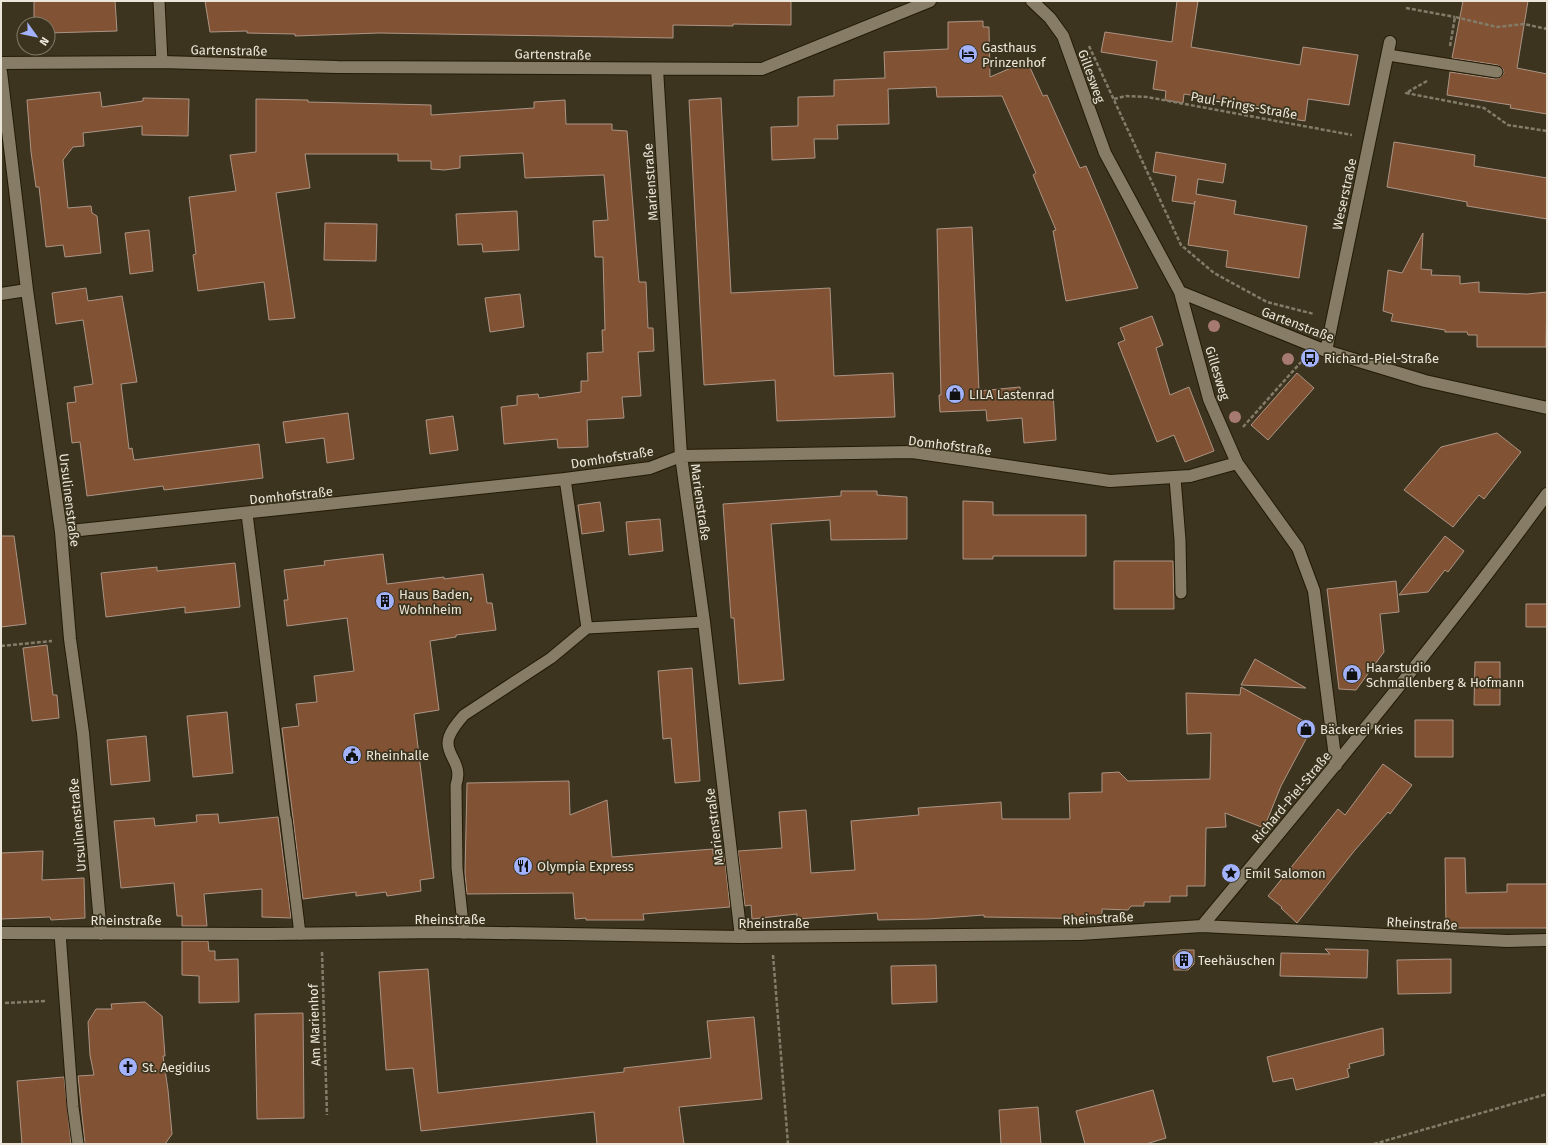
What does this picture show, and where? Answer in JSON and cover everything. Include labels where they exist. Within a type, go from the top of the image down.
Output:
[{"type":"street","name":"Gartenstraße","points":[[1,63],[162,62],[337,67],[762,69],[930,1]]},
{"type":"street","name":"Gillesweg","points":[[1032,1],[1050,18],[1063,36],[1105,153],[1180,292],[1209,399],[1237,463],[1298,548],[1314,591],[1336,765]]},
{"type":"street","name":"Weserstraße","points":[[1326,351],[1390,42]]},
{"type":"street","name":"Marienstraße","points":[[657,69],[681,456],[704,622],[741,937]]},
{"type":"street","name":"Ursulinenstraße","points":[[1,72],[27,290],[61,532],[70,639],[83,733],[101,934]]},
{"type":"street","points":[[1,294],[27,290]]},
{"type":"street","name":"Gartenstraße","points":[[1180,292],[1326,351],[1426,381],[1547,408]]},
{"type":"street","name":"Domhofstraße","points":[[61,532],[246,514],[565,479],[650,468],[681,456],[912,452],[1110,481],[1190,476],[1237,463]]},
{"type":"street","name":"Richard-Piel-Straße","points":[[1202,926],[1336,765],[1487,576],[1547,494]]},
{"type":"street","name":"Rheinstraße","points":[[1,933],[464,933],[771,937],[1080,934],[1202,926],[1499,941],[1547,940]]},
{"type":"lane","points":[[159,1],[162,62]]},
{"type":"lane","points":[[1388,54],[1497,72]]},
{"type":"lane","points":[[1175,478],[1180,540],[1181,593]]},
{"type":"lane","points":[[565,479],[587,628]]},
{"type":"lane","points":[[246,514],[300,934]]},
{"type":"lane","points":[[464,933],[457,868],[456,785],[459,775],[448,742],[454,727],[464,715],[551,658],[587,628],[704,622]]},
{"type":"lane","points":[[60,933],[73,1107],[78,1144]]},
{"type":"path","points":[[1406,8],[1455,17],[1497,27],[1524,24],[1547,29]]},
{"type":"path","points":[[1455,17],[1445,70],[1406,93],[1484,108],[1508,125],[1547,131]]},
{"type":"path","points":[[1086,39],[1181,245],[1214,273],[1267,302],[1333,319]]},
{"type":"path","name":"Paul-Frings-Straße","points":[[1114,99],[1126,96],[1147,97],[1370,138]]},
{"type":"path","points":[[1229,444],[1314,346]]},
{"type":"path","points":[[1,646],[70,639]]},
{"type":"path","name":"Am Marienhof","points":[[321,934],[327,1115]]},
{"type":"path","points":[[771,937],[788,1144]]},
{"type":"path","points":[[5,1003],[65,1000]]},
{"type":"path","points":[[1374,1144],[1547,1094]]},
{"type":"building","points":[[34,1],[115,1],[117,31],[56,33],[56,16],[34,16]]},
{"type":"building","points":[[205,1],[791,1],[791,25],[673,25],[673,38],[379,33],[295,36],[295,34],[247,33],[247,31],[210,32]]},
{"type":"building","points":[[1177,1],[1198,1],[1191,47],[1300,65],[1303,47],[1358,55],[1349,105],[1308,99],[1305,121],[1280,117],[1281,110],[1184,94],[1183,103],[1165,100],[1166,91],[1153,89],[1157,61],[1101,52],[1105,32],[1172,42]]},
{"type":"building","points":[[1463,1],[1528,1],[1517,68],[1547,74],[1547,114],[1510,108],[1511,105],[1447,95],[1450,72],[1496,79],[1500,78],[1504,73],[1503,69],[1498,65],[1452,58]]},
{"type":"building","points":[[983,21],[983,27],[989,27],[990,77],[1027,61],[1043,96],[1047,95],[1080,168],[1086,166],[1138,288],[1066,301],[1053,231],[1056,230],[1033,175],[1036,173],[1002,96],[937,97],[936,87],[888,89],[889,124],[837,125],[838,139],[814,139],[815,158],[772,160],[771,127],[798,126],[798,97],[834,96],[834,80],[885,78],[884,52],[948,49],[948,22]]},
{"type":"building","points":[[100,92],[102,107],[143,101],[143,98],[189,99],[188,136],[142,135],[142,126],[83,133],[84,146],[73,147],[63,160],[68,208],[91,206],[92,213],[97,216],[101,253],[65,257],[63,245],[46,247],[39,187],[36,187],[31,152],[27,100]]},
{"type":"building","points":[[721,98],[731,293],[830,288],[834,376],[893,373],[895,417],[777,421],[775,380],[704,385],[689,100]]},
{"type":"building","points":[[256,99],[308,100],[308,102],[431,105],[431,115],[534,108],[534,102],[565,100],[566,124],[612,124],[612,130],[627,131],[639,282],[646,282],[648,328],[653,328],[654,351],[638,352],[641,396],[622,397],[624,418],[587,420],[588,447],[558,448],[557,439],[504,444],[501,407],[517,405],[517,396],[538,394],[539,398],[581,392],[581,381],[588,381],[587,353],[603,352],[602,330],[605,330],[603,257],[595,257],[593,221],[608,220],[604,175],[525,178],[523,153],[460,156],[460,168],[444,170],[431,169],[431,161],[398,161],[398,154],[305,154],[310,188],[276,193],[295,318],[269,320],[264,282],[198,291],[193,255],[196,254],[189,197],[236,191],[230,155],[256,152]]},
{"type":"building","points":[[1394,142],[1475,155],[1474,166],[1547,178],[1547,219],[1467,206],[1467,202],[1387,187]]},
{"type":"building","points":[[1156,152],[1226,164],[1223,183],[1198,179],[1196,194],[1236,201],[1234,214],[1307,226],[1299,278],[1226,267],[1228,251],[1188,245],[1195,201],[1194,204],[1172,201],[1176,176],[1153,172]]},
{"type":"building","points":[[517,211],[519,250],[483,252],[482,244],[458,245],[456,214]]},
{"type":"building","points":[[325,223],[377,224],[376,261],[324,260]]},
{"type":"building","points":[[972,227],[979,391],[1020,387],[1020,395],[1053,393],[1056,440],[1024,443],[1022,418],[987,421],[986,410],[940,412],[939,395],[941,395],[937,229]]},
{"type":"building","points":[[149,230],[153,271],[130,274],[125,233]]},
{"type":"building","points":[[1423,233],[1421,269],[1432,270],[1431,275],[1460,276],[1460,284],[1479,282],[1479,292],[1527,294],[1547,292],[1546,347],[1477,347],[1477,335],[1468,335],[1467,332],[1445,332],[1445,330],[1391,321],[1393,314],[1383,311],[1388,270],[1402,273]]},
{"type":"building","points":[[86,288],[88,301],[122,296],[137,382],[121,384],[129,449],[132,448],[134,460],[259,444],[263,478],[164,490],[163,486],[87,496],[80,442],[72,443],[67,403],[76,402],[74,387],[93,384],[83,320],[56,324],[52,293]]},
{"type":"building","points":[[520,294],[524,327],[490,332],[485,298]]},
{"type":"building","points":[[1152,316],[1163,345],[1156,348],[1170,395],[1189,387],[1214,451],[1185,462],[1174,435],[1157,442],[1118,343],[1125,340],[1120,328]]},
{"type":"building","points":[[1297,373],[1314,388],[1268,440],[1251,425]]},
{"type":"building","points":[[348,413],[354,459],[327,463],[324,438],[286,443],[283,422]]},
{"type":"building","points":[[453,416],[458,450],[430,454],[426,420]]},
{"type":"building","points":[[1497,433],[1521,452],[1484,499],[1479,495],[1453,527],[1404,490],[1441,447]]},
{"type":"building","points":[[841,491],[877,491],[877,495],[907,497],[907,539],[831,540],[830,520],[771,524],[784,680],[739,684],[734,618],[731,618],[723,504],[841,496]]},
{"type":"building","points":[[963,501],[993,502],[993,515],[1086,515],[1086,556],[993,556],[993,559],[963,559]]},
{"type":"building","points":[[600,502],[604,531],[582,534],[578,505]]},
{"type":"building","points":[[660,519],[663,551],[629,555],[626,522]]},
{"type":"building","points":[[1,536],[14,536],[26,624],[1,627]]},
{"type":"building","points":[[1445,536],[1464,551],[1448,572],[1445,570],[1428,592],[1399,595]]},
{"type":"building","points":[[383,554],[387,584],[483,574],[487,603],[492,603],[496,630],[456,635],[456,637],[430,641],[439,710],[414,714],[434,878],[420,880],[421,891],[387,896],[386,892],[356,896],[356,892],[303,899],[282,728],[299,726],[296,704],[317,702],[314,676],[354,671],[347,618],[287,626],[284,600],[288,600],[284,570],[325,565],[324,561]]},
{"type":"building","points":[[1114,561],[1173,561],[1174,609],[1114,609]]},
{"type":"building","points":[[235,563],[240,607],[185,613],[185,607],[106,617],[101,573],[157,567],[157,571]]},
{"type":"building","points":[[1396,581],[1399,612],[1380,614],[1384,652],[1356,690],[1339,689],[1327,589]]},
{"type":"building","points":[[1526,604],[1547,604],[1547,627],[1526,627]]},
{"type":"building","points":[[47,645],[53,695],[57,695],[59,718],[32,721],[23,648]]},
{"type":"building","points":[[1255,659],[1306,688],[1241,685]]},
{"type":"building","points":[[1475,662],[1500,662],[1500,705],[1474,705]]},
{"type":"building","points":[[692,668],[700,781],[675,783],[671,738],[663,739],[658,671]]},
{"type":"building","points":[[1241,687],[1313,726],[1281,786],[1264,828],[1225,813],[1226,827],[1206,828],[1205,886],[1187,886],[1187,896],[1170,896],[1170,902],[1144,902],[1144,906],[1131,906],[1128,910],[1102,909],[1102,919],[984,917],[984,915],[928,919],[878,920],[877,913],[797,919],[797,914],[752,919],[751,905],[745,906],[738,851],[782,848],[779,812],[806,810],[811,873],[855,870],[851,821],[919,815],[918,808],[1001,802],[1002,819],[1070,819],[1069,793],[1102,792],[1102,773],[1119,772],[1128,781],[1210,779],[1211,733],[1187,734],[1186,693],[1240,695]]},
{"type":"building","points":[[227,712],[233,773],[193,777],[187,716]]},
{"type":"building","points":[[1415,720],[1453,720],[1453,757],[1415,757]]},
{"type":"building","points":[[146,736],[150,781],[111,785],[107,740]]},
{"type":"building","points":[[1383,764],[1412,785],[1390,814],[1388,812],[1355,850],[1297,923],[1281,908],[1282,907],[1268,896],[1338,809],[1345,815]]},
{"type":"building","points":[[569,781],[570,815],[607,800],[612,857],[713,849],[713,854],[724,853],[730,907],[643,914],[644,920],[586,920],[586,918],[575,919],[573,893],[467,894],[465,873],[467,783]]},
{"type":"building","points":[[218,814],[219,823],[278,817],[291,918],[262,917],[262,889],[204,894],[207,926],[182,926],[182,916],[177,916],[174,883],[121,888],[114,821],[154,818],[155,826],[197,822],[196,815]]},
{"type":"building","points":[[43,851],[42,880],[84,878],[85,918],[51,920],[50,917],[1,919],[1,853]]},
{"type":"building","points":[[1445,858],[1465,858],[1466,893],[1507,892],[1507,884],[1547,884],[1547,928],[1446,928]]},
{"type":"building","points":[[182,941],[208,941],[209,951],[215,951],[215,960],[238,959],[239,1002],[199,1003],[199,976],[182,975]]},
{"type":"building","points":[[1325,949],[1368,950],[1367,978],[1280,976],[1281,953],[1330,954]]},
{"type":"building","name":"Teehäuschen","points":[[1180,950],[1194,950],[1194,964],[1188,970],[1174,970],[1173,956]]},
{"type":"building","points":[[1451,959],[1451,993],[1398,994],[1397,960]]},
{"type":"building","points":[[936,965],[937,1002],[892,1004],[891,966]]},
{"type":"building","points":[[428,969],[438,1093],[624,1072],[624,1068],[711,1058],[707,1021],[754,1017],[762,1099],[679,1107],[684,1144],[597,1144],[594,1112],[421,1131],[413,1068],[386,1070],[379,972]]},
{"type":"building","name":"St. Aegidius","points":[[145,1002],[162,1016],[165,1056],[163,1056],[172,1134],[165,1144],[85,1144],[78,1076],[94,1075],[90,1055],[88,1022],[96,1009],[112,1009],[111,1004]]},
{"type":"building","points":[[303,1013],[304,1118],[257,1119],[255,1014]]},
{"type":"building","points":[[1383,1028],[1384,1055],[1349,1064],[1350,1068],[1347,1069],[1349,1077],[1296,1090],[1293,1078],[1273,1082],[1267,1057]]},
{"type":"building","points":[[64,1077],[71,1144],[22,1144],[17,1081]]},
{"type":"building","points":[[1153,1090],[1166,1138],[1146,1144],[1085,1144],[1076,1111]]},
{"type":"building","points":[[1038,1107],[1041,1144],[1001,1144],[999,1110]]},
{"type":"place","name":"Gasthaus Prinzenhof","points":[[968,54]]},
{"type":"place","name":"Richard-Piel-Straße","points":[[1310,358]]},
{"type":"place","name":"LILA Lastenrad","points":[[955,394]]},
{"type":"place","name":"Haus Baden, Wohnheim","points":[[385,601]]},
{"type":"place","name":"Haarstudio Schmallenberg & Hofmann","points":[[1352,674]]},
{"type":"place","name":"Bäckerei Kries","points":[[1306,729]]},
{"type":"place","name":"Rheinhalle","points":[[352,755]]},
{"type":"place","name":"Olympia Express","points":[[523,866]]},
{"type":"place","name":"Emil Salomon","points":[[1231,873]]},
{"type":"place","name":"Teehäuschen","points":[[1184,960]]},
{"type":"place","name":"St. Aegidius","points":[[128,1067]]}]
